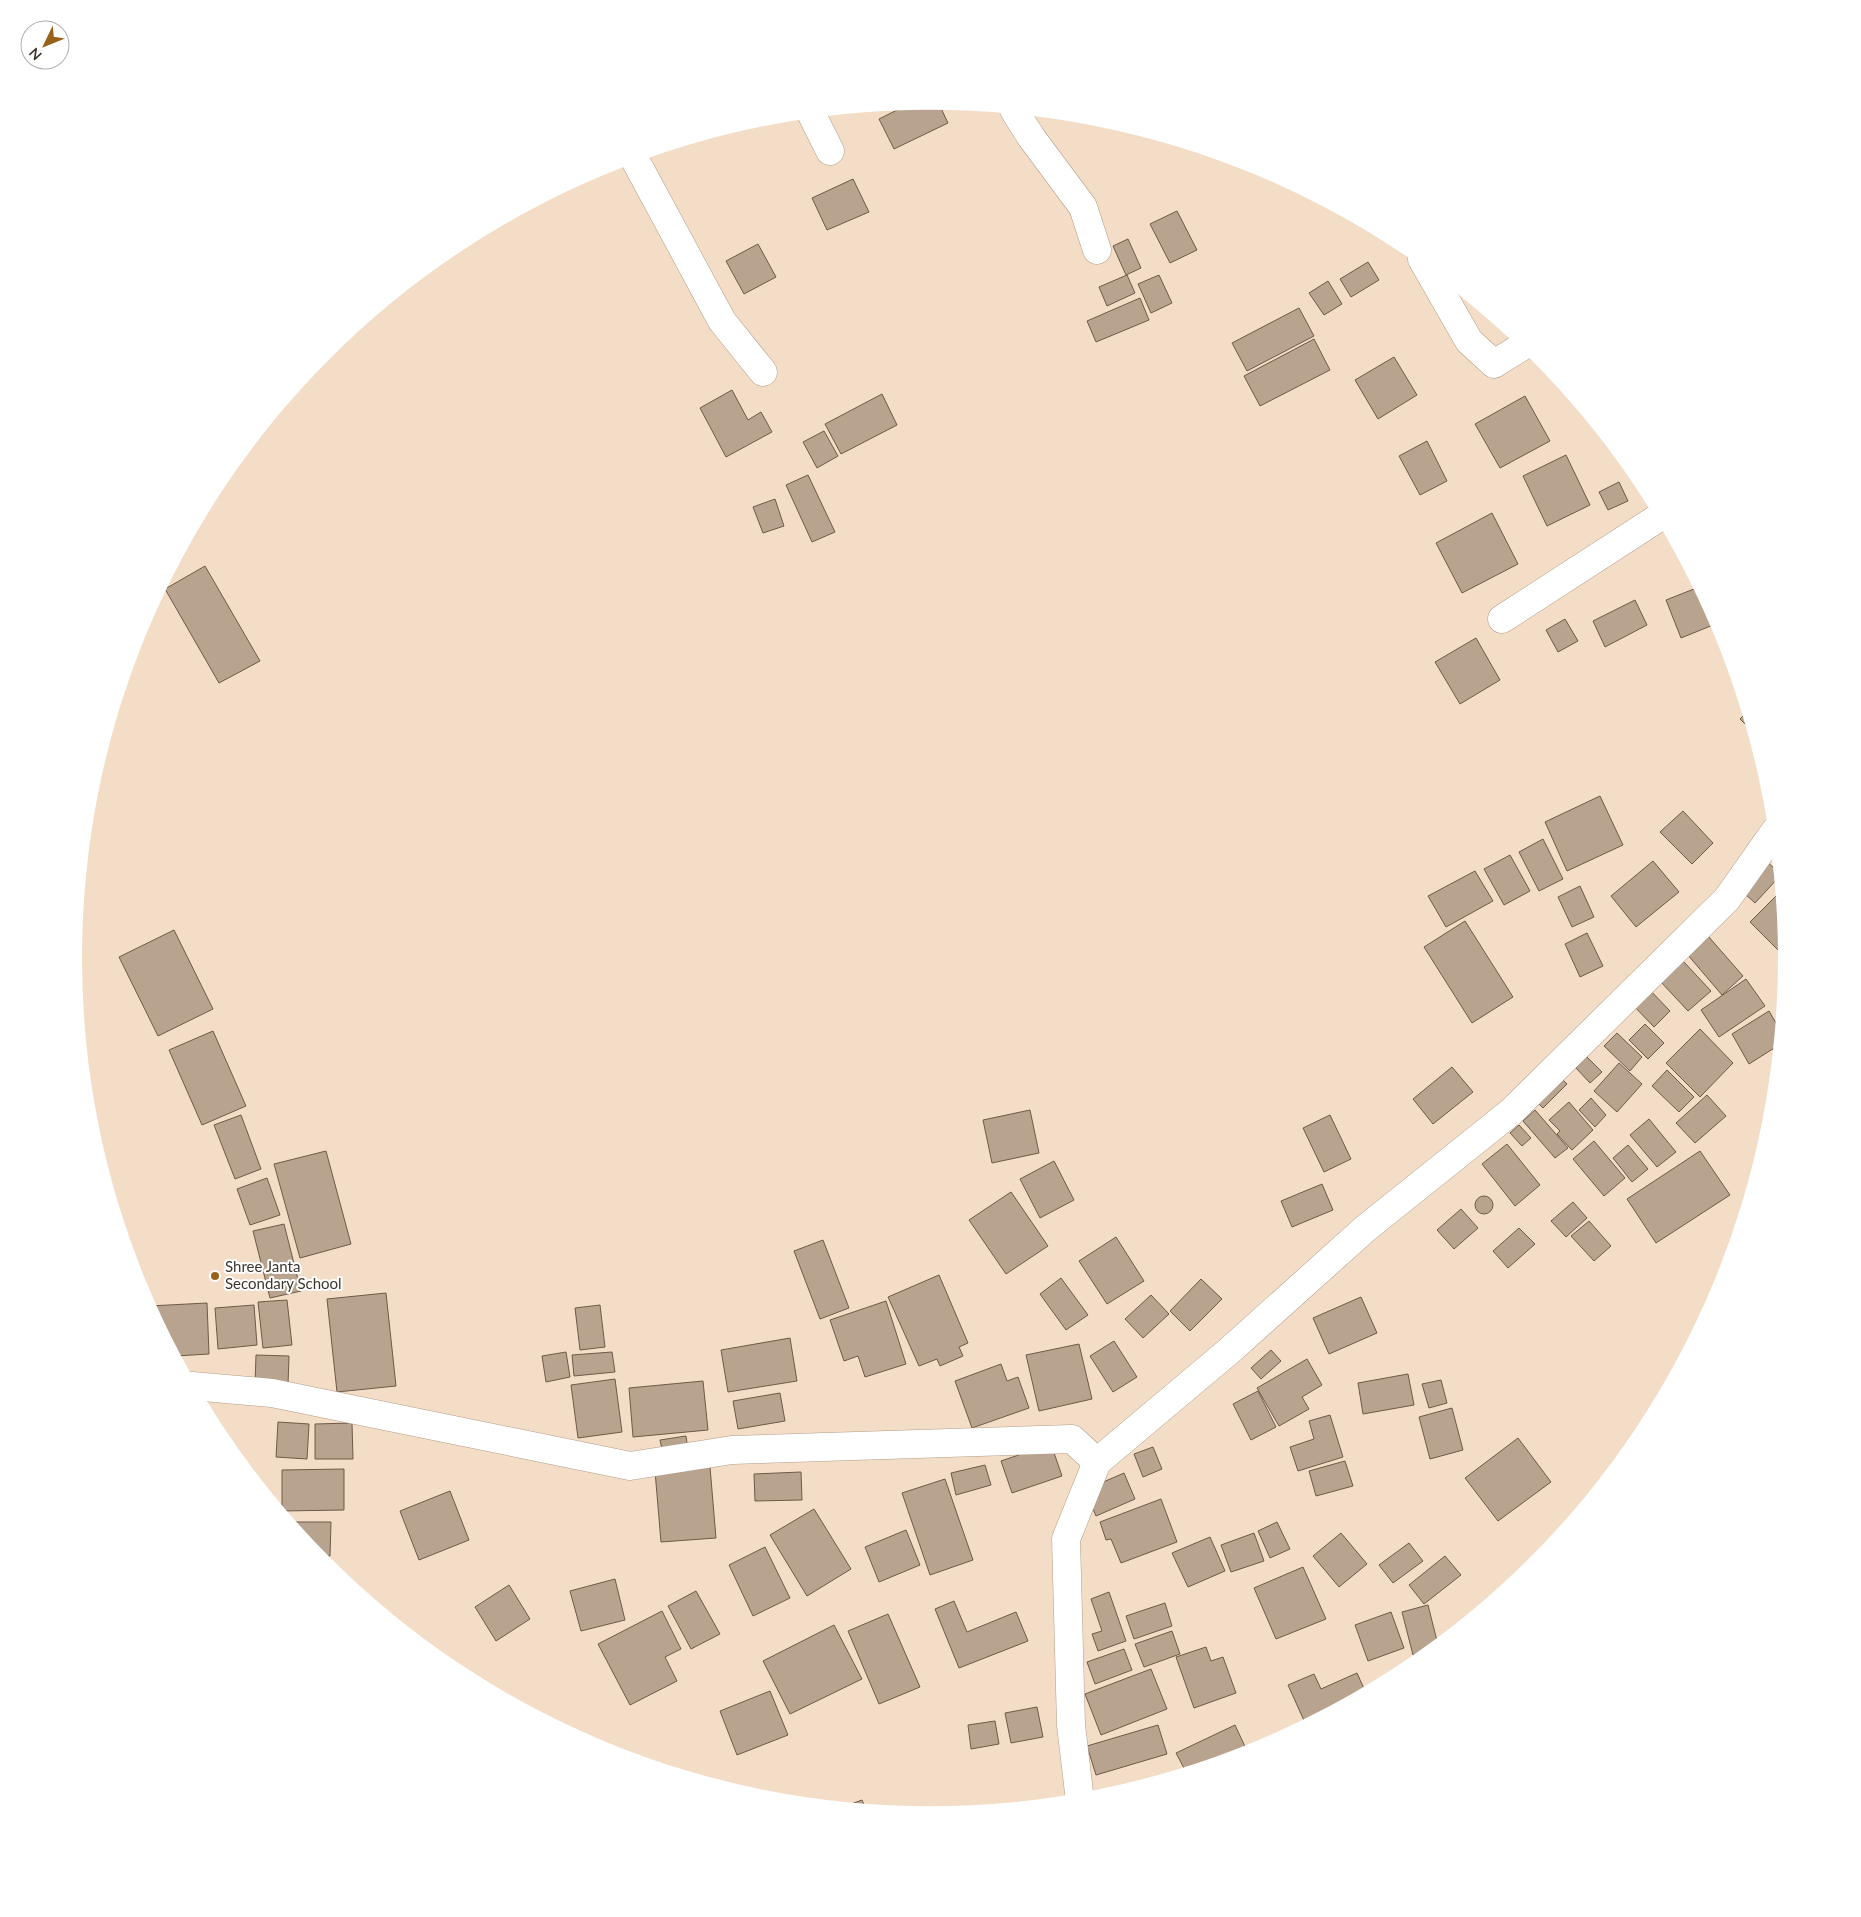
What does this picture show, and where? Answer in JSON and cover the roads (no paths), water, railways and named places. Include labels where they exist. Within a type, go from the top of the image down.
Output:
[{"type":"street","points":[[1017,115],[1031,137],[1083,207],[1097,250]]},
{"type":"street","points":[[814,119],[830,151]]},
{"type":"street","points":[[637,164],[722,321],[763,372]]},
{"type":"street","points":[[1431,274],[1469,341],[1494,364],[1519,348]]},
{"type":"street","points":[[1502,619],[1656,519]]},
{"type":"street","points":[[1079,1793],[1072,1725],[1066,1539],[1097,1462],[1229,1351],[1366,1228],[1511,1112],[1727,899],[1769,839]]},
{"type":"street","points":[[199,1387],[272,1393],[630,1466],[732,1450],[1072,1439],[1097,1462]]},
{"type":"place","name":"Shree Janta Secondary School","points":[[215,1276]]}]
